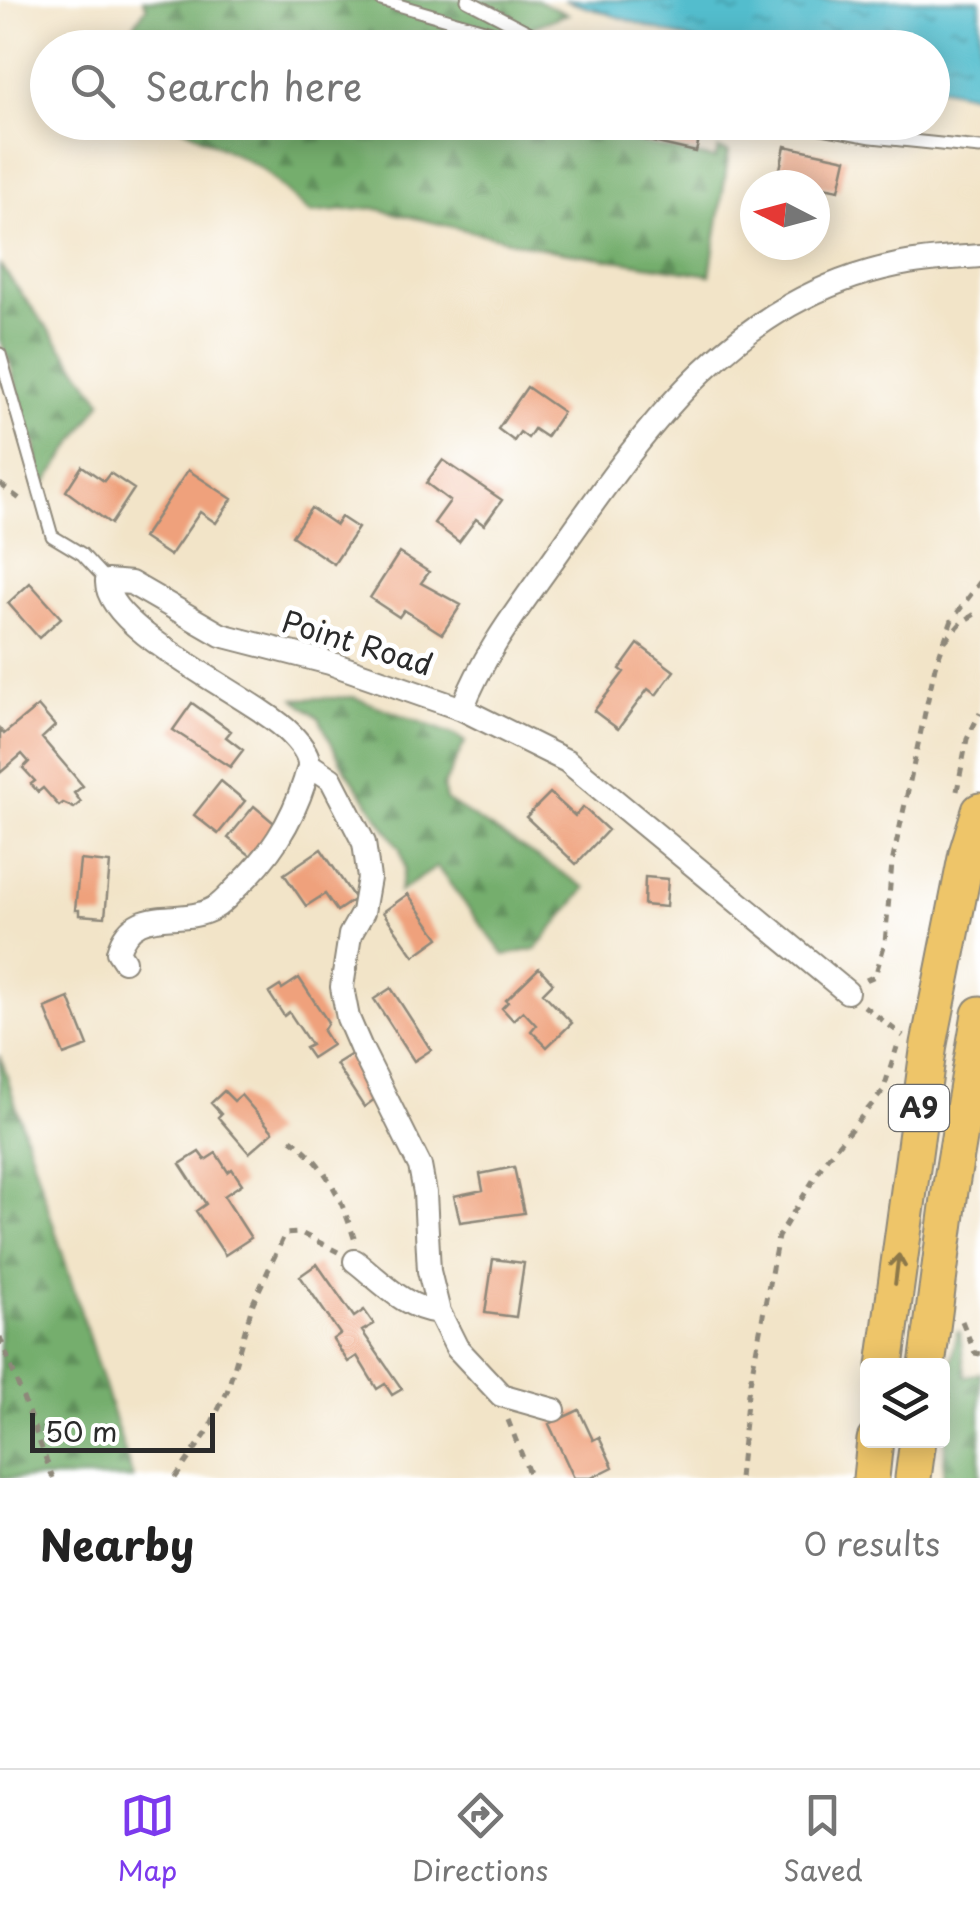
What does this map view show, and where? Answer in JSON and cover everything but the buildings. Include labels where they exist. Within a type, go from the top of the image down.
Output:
[{"type":"highway","name":"A9","points":[[886,1358],[929,1044],[967,853],[980,811]]},
{"type":"highway","name":"A9","points":[[939,1358],[950,1191],[980,1014]]},
{"type":"highway","points":[[870,1478],[874,1448]]},
{"type":"highway","points":[[913,1478],[927,1448]]},
{"type":"street","name":"Point Road","points":[[107,581],[131,584],[221,635],[330,663],[462,708],[472,680],[490,651],[592,504],[658,416],[732,343],[796,302],[862,274],[899,264],[980,256]]},
{"type":"street","points":[[107,581],[107,591],[123,617],[280,723],[302,746],[310,765],[331,779],[364,843],[369,878],[363,912],[350,935],[342,987],[348,1018],[420,1166],[426,1192],[429,1270],[439,1312],[457,1348],[501,1395],[554,1410]]},
{"type":"street","points":[[462,708],[567,761],[846,991]]},
{"type":"street","points":[[124,960],[118,952],[122,937],[136,926],[156,916],[186,916],[214,908],[246,878],[278,843],[296,810],[310,765]]},
{"type":"street","points":[[355,1261],[407,1303],[439,1312]]},
{"type":"lane","points":[[381,0],[484,30]]},
{"type":"lane","points":[[467,0],[526,30]]},
{"type":"lane","points":[[901,140],[980,148]]},
{"type":"lane","points":[[0,354],[52,536],[82,554],[107,581]]},
{"type":"path","points":[[739,1478],[748,1392],[778,1238],[827,1158],[883,1091],[901,1034],[846,991],[875,976],[885,943],[892,863],[942,644],[952,620],[980,582]]},
{"type":"path","points":[[942,644],[962,622],[980,611]]},
{"type":"path","points":[[174,1478],[206,1434],[227,1392],[252,1304],[285,1234],[307,1235],[355,1261],[358,1258],[336,1187],[305,1149],[291,1140]]},
{"type":"path","points":[[955,1328],[957,1309],[975,1353],[980,1354]]},
{"type":"path","points":[[0,1338],[52,1478]]},
{"type":"path","points":[[501,1395],[509,1426],[531,1478]]},
{"type":"green space","points":[[143,0],[537,0],[568,14],[525,30],[131,30],[147,6]]},
{"type":"green space","points":[[207,140],[627,140],[715,159],[718,149],[729,152],[710,275],[550,250],[373,208],[310,213],[261,168]]},
{"type":"green space","points":[[0,265],[102,401],[36,498],[36,442],[30,440],[11,366],[0,340]]},
{"type":"green space","points":[[353,697],[465,742],[443,787],[446,800],[586,888],[536,949],[504,955],[437,867],[399,892],[405,868],[400,849],[342,764],[319,718],[295,699]]},
{"type":"green space","points":[[0,1055],[133,1478],[0,1478]]},
{"type":"green space","points":[[960,1332],[965,1377],[980,1373],[980,1478],[943,1478],[945,1448],[950,1448],[950,1370]]},
{"type":"water","points":[[564,0],[980,0],[980,96],[950,90],[950,30],[659,30]]}]
